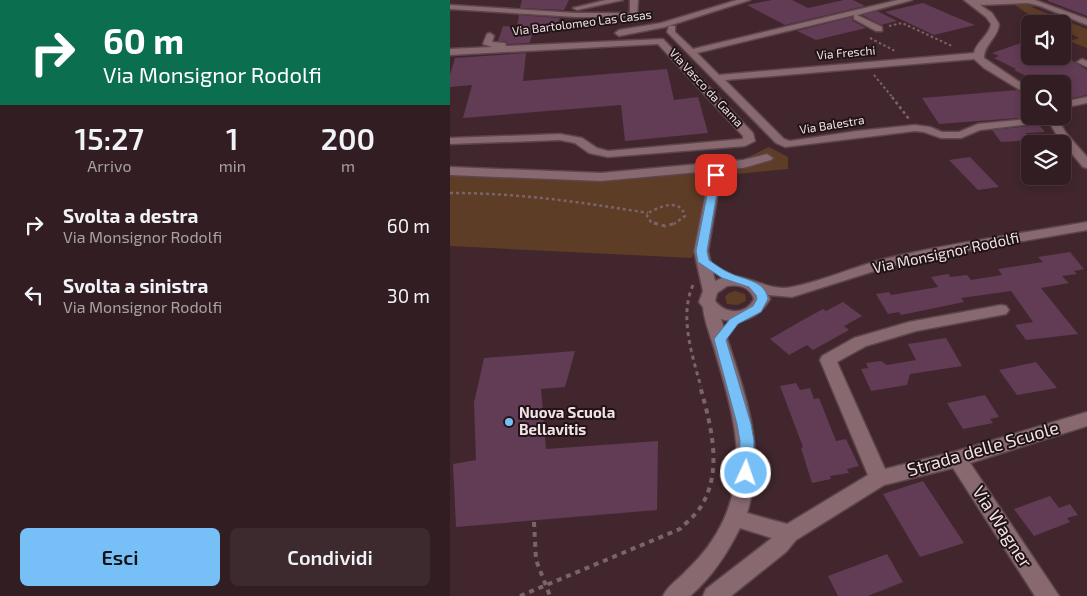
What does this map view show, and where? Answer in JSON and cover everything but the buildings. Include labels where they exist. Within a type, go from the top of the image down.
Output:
[{"type":"street","points":[[561,13],[618,0]]},
{"type":"street","points":[[454,5],[634,16],[634,0]]},
{"type":"street","name":"Via Bartolomeo Las Casas","points":[[611,34],[662,25],[746,0]]},
{"type":"street","points":[[691,52],[908,0]]},
{"type":"street","points":[[971,2],[1021,0],[1042,4],[1087,22]]},
{"type":"street","points":[[971,2],[992,18],[996,27],[981,47],[978,56],[987,66],[1021,87]]},
{"type":"street","points":[[857,17],[879,28]]},
{"type":"street","name":"Via Balestra","points":[[672,28],[671,32],[780,141],[789,145],[857,134],[920,128]]},
{"type":"street","name":"Via Bartolomeo Las Casas","points":[[490,36],[487,44],[489,45],[517,44],[552,38],[593,35]]},
{"type":"street","name":"Via Vasco da Gama","points":[[450,52],[651,40],[664,43],[750,135],[749,141],[732,144],[608,154],[593,151],[578,140],[560,137],[450,141]]},
{"type":"street","name":"Via Freschi","points":[[717,78],[978,56]]},
{"type":"street","points":[[1071,103],[1087,100]]},
{"type":"street","points":[[920,128],[940,135],[961,135],[978,127],[1021,122]]},
{"type":"street","points":[[1056,125],[1087,164]]},
{"type":"street","points":[[450,171],[589,178],[716,171],[767,158]]},
{"type":"street","points":[[674,596],[714,555],[727,538],[735,518],[746,473],[747,441],[720,339],[707,302],[704,262],[701,251],[716,171]]},
{"type":"street","name":"Via Monsignor Rodolfi","points":[[738,281],[753,285],[758,289],[774,292],[792,292],[883,264],[929,253],[1087,226]]},
{"type":"street","points":[[704,262],[738,281]]},
{"type":"street","points":[[705,287],[738,281]]},
{"type":"street","name":"Via Monsignor Rodolfi","points":[[720,339],[734,322],[757,309],[760,305],[806,288]]},
{"type":"street","points":[[758,289],[762,294],[760,305]]},
{"type":"street","points":[[710,308],[726,316],[745,315]]},
{"type":"street","points":[[879,478],[828,360],[860,342],[915,326],[1001,310]]},
{"type":"street","name":"Strada delle Scuole","points":[[714,596],[779,545],[789,534],[879,478],[957,459],[1087,420]]},
{"type":"street","name":"Via Wagner","points":[[957,459],[1048,596]]},
{"type":"street","points":[[735,518],[789,534]]},
{"type":"path","points":[[879,28],[902,23],[955,48]]},
{"type":"path","points":[[870,38],[896,52]]},
{"type":"path","points":[[870,68],[920,128]]},
{"type":"path","points":[[450,193],[501,193],[564,199],[648,213],[656,207],[668,204],[683,209],[685,216],[674,224],[662,226],[651,222],[647,216],[648,213]]},
{"type":"path","points":[[520,596],[680,529],[703,504],[710,488],[713,447],[708,413],[688,334],[687,307],[691,288],[705,287]]},
{"type":"path","points":[[534,522],[534,550],[550,596]]},
{"type":"shaded area","points":[[1021,3],[1035,6],[1031,7],[1051,15],[1030,15],[1015,5],[1021,5]]},
{"type":"shaded area","points":[[1071,23],[1087,29],[1087,48],[1071,42],[1079,38],[1071,34]]},
{"type":"shaded area","points":[[769,147],[788,157],[788,169],[707,177],[692,258],[450,246],[450,167],[595,175],[742,160]]},
{"type":"shaded area","points":[[735,291],[745,294],[746,301],[737,305],[727,304],[725,297]]},
{"type":"place","name":"Nuova Scuola Bellavitis","points":[[509,422]]},
{"type":"route","points":[[716,175],[707,215],[701,251],[702,257],[704,262],[726,276],[753,285],[762,294],[760,305],[757,309],[734,322],[720,339],[744,424],[748,460],[746,473]]}]
